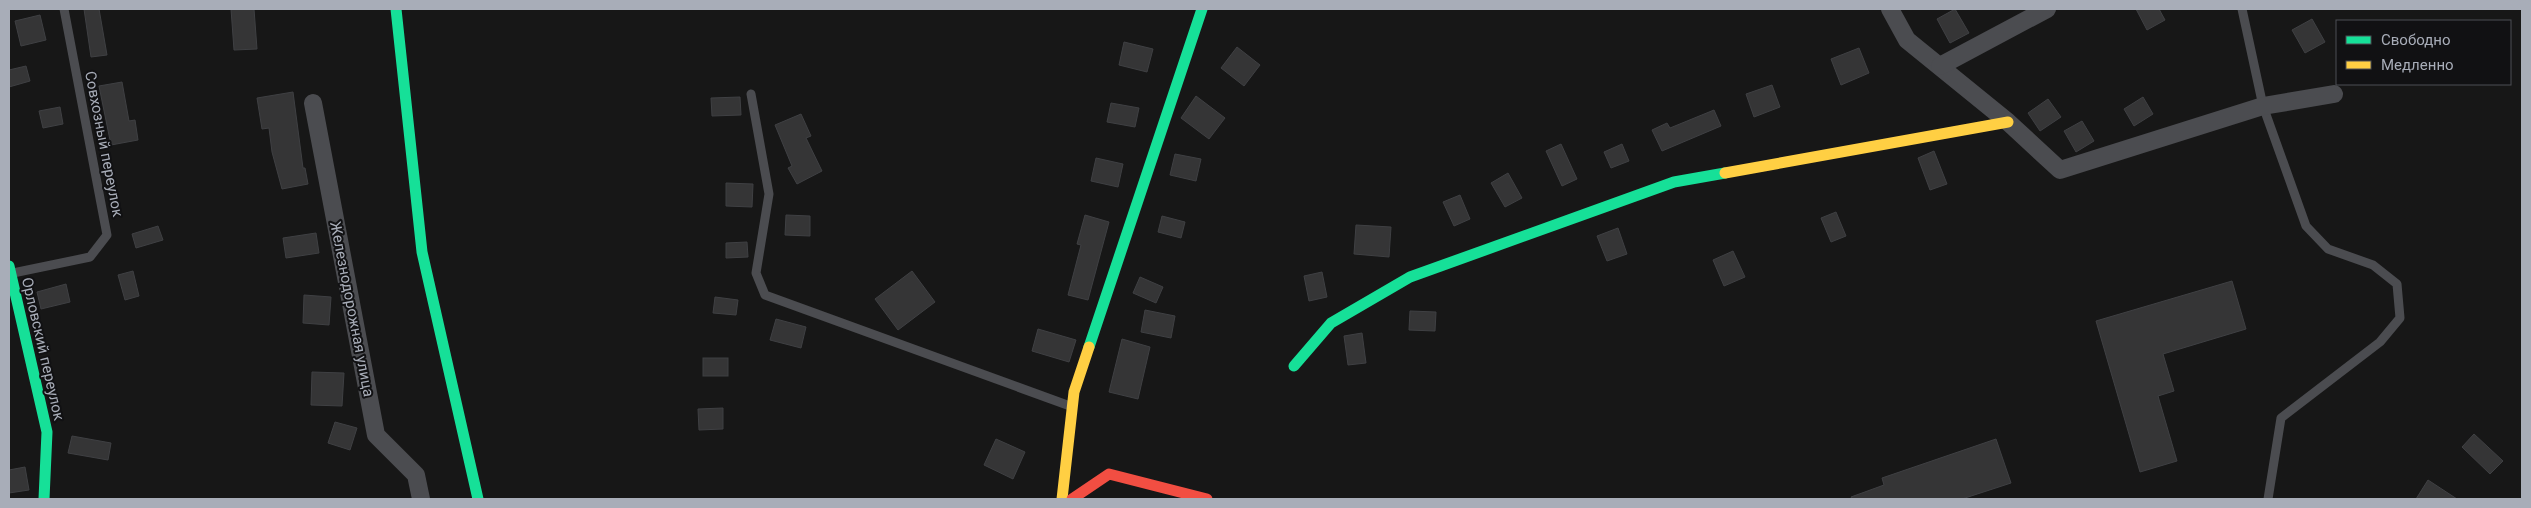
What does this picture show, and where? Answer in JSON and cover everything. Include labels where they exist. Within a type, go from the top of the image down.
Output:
[{"type":"street","points":[[396,9],[422,252],[478,499]]},
{"type":"street","points":[[1062,499],[1073,407],[1078,383],[1202,9]]},
{"type":"street","points":[[1890,9],[1907,40],[2008,122],[2060,170],[2263,106],[2334,94]]},
{"type":"street","points":[[1940,66],[2047,9]]},
{"type":"street","name":"Железнодорожная улица","points":[[313,103],[376,435],[416,475],[421,499]]},
{"type":"street","points":[[1294,366],[1331,323],[1410,277],[1674,182],[2008,122]]},
{"type":"street","name":"Орловский переулок","points":[[10,270],[47,432],[44,499]]},
{"type":"street","points":[[1072,499],[1109,474],[1207,499]]},
{"type":"street","points":[[474,481],[474,499]]},
{"type":"lane","name":"Совхозный переулок","points":[[10,270],[90,257],[107,235],[64,9]]},
{"type":"lane","points":[[2242,9],[2263,106],[2306,226],[2328,249],[2373,265],[2397,284],[2400,318],[2380,342],[2281,418],[2268,499]]},
{"type":"lane","points":[[751,94],[769,194],[756,273],[765,295],[1073,407]]},
{"type":"building","points":[[84,9],[99,9],[107,55],[91,57]]},
{"type":"building","points":[[231,9],[254,9],[257,49],[234,50]]},
{"type":"building","points":[[1955,9],[1969,33],[1950,43],[1937,19]]},
{"type":"building","points":[[2136,9],[2159,9],[2165,20],[2147,30]]},
{"type":"building","points":[[40,15],[46,40],[21,46],[15,21]]},
{"type":"building","points":[[2312,19],[2325,42],[2305,53],[2292,30]]},
{"type":"building","points":[[1124,42],[1153,49],[1147,72],[1119,65]]},
{"type":"building","points":[[1237,47],[1260,65],[1244,86],[1221,68]]},
{"type":"building","points":[[1859,48],[1869,73],[1841,85],[1831,59]]},
{"type":"building","points":[[26,66],[30,81],[9,87],[9,70]]},
{"type":"building","points":[[122,82],[129,121],[135,120],[138,140],[111,145],[99,86]]},
{"type":"building","points":[[1772,85],[1780,107],[1754,117],[1746,94]]},
{"type":"building","points":[[293,92],[303,168],[305,168],[308,184],[282,189],[272,152],[269,128],[262,129],[257,98]]},
{"type":"building","points":[[1196,96],[1225,118],[1209,139],[1181,118]]},
{"type":"building","points":[[740,97],[741,115],[712,116],[711,98]]},
{"type":"building","points":[[2143,97],[2153,114],[2134,126],[2124,109]]},
{"type":"building","points":[[2048,99],[2061,117],[2040,131],[2028,113]]},
{"type":"building","points":[[1111,103],[1139,108],[1135,127],[1107,122]]},
{"type":"building","points":[[60,107],[63,124],[43,128],[39,111]]},
{"type":"building","points":[[1714,110],[1721,126],[1662,151],[1652,130],[1667,123],[1670,128]]},
{"type":"building","points":[[801,114],[811,136],[806,138],[822,171],[797,184],[788,168],[792,166],[775,125]]},
{"type":"building","points":[[2082,121],[2094,141],[2076,152],[2064,131]]},
{"type":"building","points":[[1561,144],[1577,179],[1562,186],[1546,151]]},
{"type":"building","points":[[1622,144],[1629,161],[1611,168],[1604,152]]},
{"type":"building","points":[[1934,151],[1947,184],[1930,190],[1918,158]]},
{"type":"building","points":[[1175,154],[1201,159],[1196,181],[1170,175]]},
{"type":"building","points":[[1096,158],[1123,164],[1118,187],[1091,181]]},
{"type":"building","points":[[1508,173],[1522,198],[1505,207],[1491,183]]},
{"type":"building","points":[[726,183],[753,184],[752,207],[726,206]]},
{"type":"building","points":[[1460,195],[1470,219],[1454,226],[1443,202]]},
{"type":"building","points":[[1836,212],[1846,236],[1831,242],[1821,218]]},
{"type":"building","points":[[786,215],[810,216],[810,236],[785,235]]},
{"type":"building","points":[[1085,215],[1109,222],[1088,300],[1068,295],[1081,245],[1077,244]]},
{"type":"building","points":[[1162,216],[1185,222],[1181,238],[1158,232]]},
{"type":"building","points":[[1356,225],[1391,227],[1389,257],[1354,254]]},
{"type":"building","points":[[158,226],[163,240],[136,248],[132,234]]},
{"type":"building","points":[[1618,228],[1627,254],[1607,261],[1597,236]]},
{"type":"building","points":[[316,233],[319,253],[286,258],[283,238]]},
{"type":"building","points":[[747,242],[748,257],[726,258],[726,243]]},
{"type":"building","points":[[1733,251],[1745,277],[1724,286],[1713,260]]},
{"type":"building","points":[[133,271],[139,296],[125,300],[118,275]]},
{"type":"building","points":[[912,271],[935,302],[898,330],[875,299]]},
{"type":"building","points":[[1322,272],[1327,297],[1309,301],[1304,276]]},
{"type":"building","points":[[1140,277],[1163,287],[1156,303],[1133,293]]},
{"type":"building","points":[[2232,281],[2246,329],[2163,354],[2174,391],[2158,396],[2177,461],[2140,472],[2096,321]]},
{"type":"building","points":[[66,284],[70,302],[41,309],[37,292]]},
{"type":"building","points":[[304,295],[331,297],[329,325],[303,323]]},
{"type":"building","points":[[715,297],[738,300],[736,315],[713,313]]},
{"type":"building","points":[[1145,310],[1175,316],[1171,338],[1141,332]]},
{"type":"building","points":[[1410,311],[1436,312],[1435,331],[1409,330]]},
{"type":"building","points":[[776,319],[806,327],[801,348],[770,340]]},
{"type":"building","points":[[1038,329],[1076,340],[1069,362],[1032,351]]},
{"type":"building","points":[[1362,333],[1366,363],[1348,365],[1344,336]]},
{"type":"building","points":[[1122,339],[1150,347],[1138,399],[1109,392]]},
{"type":"building","points":[[703,358],[728,358],[728,376],[703,376]]},
{"type":"building","points":[[312,372],[344,373],[342,406],[311,405]]},
{"type":"building","points":[[723,408],[723,429],[699,430],[698,409]]},
{"type":"building","points":[[335,422],[357,428],[350,450],[328,443]]},
{"type":"building","points":[[2474,434],[2503,461],[2490,474],[2462,447]]},
{"type":"building","points":[[72,436],[111,443],[108,460],[68,453]]},
{"type":"building","points":[[996,439],[1025,452],[1013,479],[984,465]]},
{"type":"building","points":[[1996,439],[2011,483],[1962,499],[1852,499],[1851,497],[1884,485],[1882,478]]},
{"type":"building","points":[[25,467],[29,490],[9,493],[9,470]]},
{"type":"building","points":[[2428,480],[2457,499],[2416,499]]},
{"type":"traffic: fast","points":[[396,9],[422,252],[478,499]]},
{"type":"traffic: fast","points":[[1089,347],[1202,9]]},
{"type":"traffic: fast","points":[[1294,366],[1331,323],[1410,277],[1674,182],[1725,173]]},
{"type":"traffic: fast","points":[[9,266],[47,432],[44,499]]},
{"type":"traffic: slow","points":[[1725,173],[2008,122]]},
{"type":"traffic: slow","points":[[1062,499],[1074,392],[1089,347]]},
{"type":"traffic: jam","points":[[1072,499],[1109,474],[1207,499]]}]
